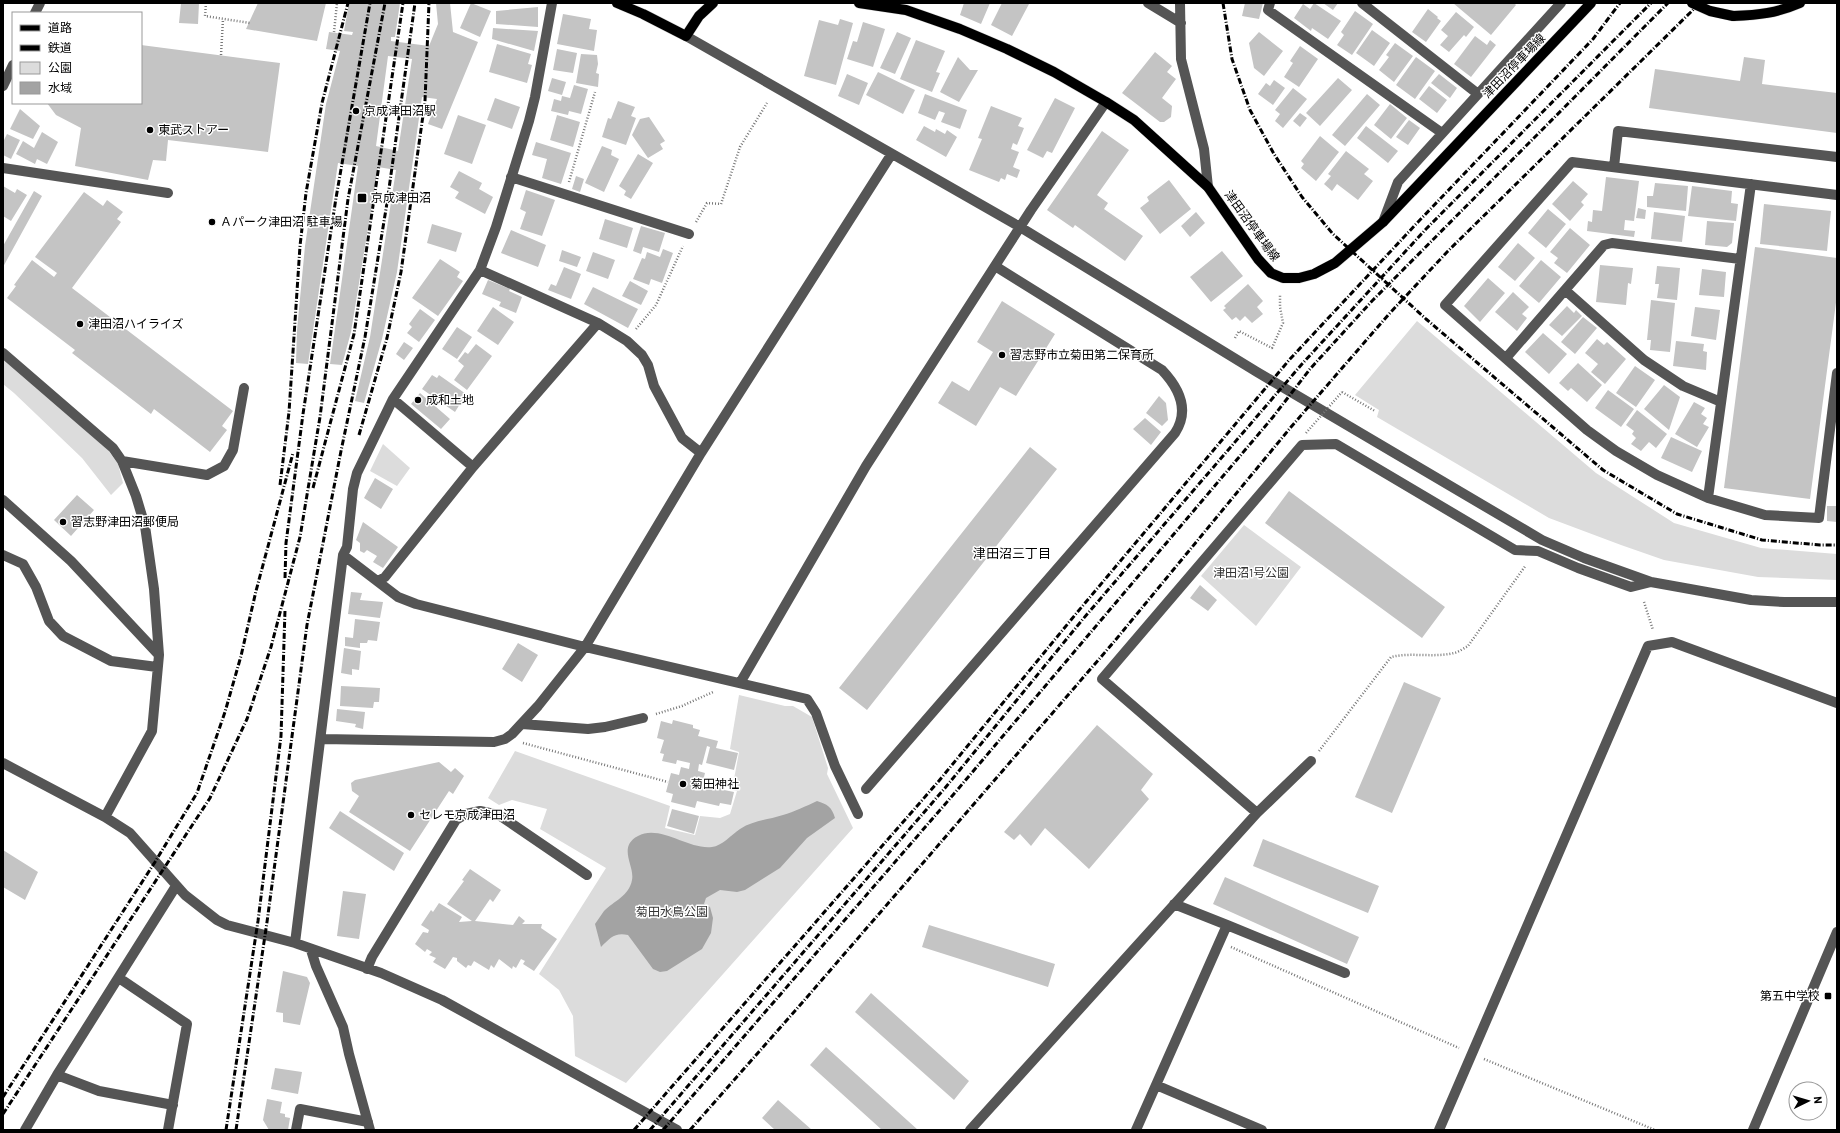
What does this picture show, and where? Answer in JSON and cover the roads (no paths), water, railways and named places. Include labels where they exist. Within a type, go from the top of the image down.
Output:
[{"type":"main road","points":[[617,3],[643,14],[686,36],[699,16],[713,3]]},
{"type":"main road","name":"津田沼停車場線","points":[[859,3],[906,10],[960,29],[1007,48],[1054,72],[1134,120],[1208,187],[1258,259],[1271,274],[1283,278],[1299,278],[1314,274],[1335,263],[1383,222],[1591,3]]},
{"type":"main road","points":[[1692,3],[1710,11],[1733,16],[1758,15],[1782,11],[1800,3]]},
{"type":"street","points":[[295,943],[322,739],[344,555],[347,547],[353,489],[357,474],[393,399],[480,270],[511,177],[535,97],[552,3]]},
{"type":"street","points":[[1148,3],[1181,23]]},
{"type":"street","points":[[1180,3],[1181,59],[1204,149],[1208,187]]},
{"type":"street","points":[[1270,3],[1268,10],[1442,132]]},
{"type":"street","points":[[1362,3],[1478,94]]},
{"type":"street","points":[[1383,222],[1398,182],[1561,3]]},
{"type":"street","points":[[686,36],[1020,227],[1257,372],[1542,540],[1584,558],[1651,582],[1751,600],[1784,602],[1837,602]]},
{"type":"street","points":[[3,86],[12,66]]},
{"type":"street","points":[[738,683],[866,466],[1020,227],[1106,102]]},
{"type":"street","points":[[1614,167],[1618,131],[1837,157]]},
{"type":"street","points":[[322,739],[494,742],[506,739],[522,724],[543,701],[585,647],[701,453],[891,154]]},
{"type":"street","points":[[1837,196],[1572,162],[1445,305],[1587,430],[1616,451],[1657,475],[1708,498],[1765,515],[1818,518],[1837,373]]},
{"type":"street","points":[[3,168],[168,193]]},
{"type":"street","points":[[511,177],[689,234]]},
{"type":"street","points":[[1708,498],[1751,184]]},
{"type":"street","points":[[1506,358],[1604,245],[1612,243],[1740,259]]},
{"type":"street","points":[[866,789],[1170,439],[1181,424],[1182,412],[1179,396],[1173,382],[1162,370],[995,266]]},
{"type":"street","points":[[480,270],[598,323],[627,341],[642,355],[648,364],[654,386],[682,438],[701,453]]},
{"type":"street","points":[[1565,290],[1644,360],[1683,386],[1721,402]]},
{"type":"street","points":[[378,581],[385,576],[473,467],[598,323]]},
{"type":"street","points":[[3,353],[113,448],[122,461],[136,496],[144,526],[154,589],[159,655],[152,731],[105,817]]},
{"type":"street","points":[[122,461],[207,475],[224,466],[233,450],[244,388]]},
{"type":"street","points":[[393,399],[473,467]]},
{"type":"street","points":[[1257,813],[1102,679],[1302,445],[1336,444],[1514,550],[1538,551],[1578,568],[1631,587],[1651,582]]},
{"type":"street","points":[[3,500],[71,561],[159,655]]},
{"type":"street","points":[[3,555],[23,564],[36,587],[49,621],[63,636],[111,661],[158,667]]},
{"type":"street","points":[[344,555],[398,597],[416,604],[585,647],[807,699],[816,713],[835,766],[858,814]]},
{"type":"street","points":[[1439,1130],[1648,646],[1672,642],[1837,703]]},
{"type":"street","points":[[522,724],[588,729],[605,727],[643,718]]},
{"type":"street","points":[[970,1130],[1257,813],[1311,761]]},
{"type":"street","points":[[3,763],[105,817],[130,833],[176,886],[217,920],[227,925],[295,943],[367,969],[442,1000],[677,1130]]},
{"type":"street","points":[[367,969],[372,957],[456,820],[466,814],[480,811],[499,815],[587,875]]},
{"type":"street","points":[[25,1130],[57,1075],[176,886]]},
{"type":"street","points":[[1174,904],[1345,973]]},
{"type":"street","points":[[1136,1130],[1227,926]]},
{"type":"street","points":[[1753,1130],[1837,932]]},
{"type":"street","points":[[296,1130],[300,1109],[369,1126],[343,1027],[316,966],[312,950]]},
{"type":"street","points":[[119,978],[187,1024],[168,1130]]},
{"type":"street","points":[[57,1075],[99,1091],[173,1104]]},
{"type":"street","points":[[1156,1085],[1262,1130]]},
{"type":"water","points":[[817,801],[829,806],[835,818],[807,838],[780,868],[745,890],[737,892],[720,890],[706,898],[704,904],[710,907],[713,918],[711,933],[702,949],[667,971],[660,972],[653,969],[628,935],[616,935],[610,938],[601,947],[595,924],[604,911],[621,898],[630,886],[632,875],[628,851],[632,840],[647,833],[655,833],[693,845],[712,847],[723,842],[745,826],[787,814]]},
{"type":"railway","points":[[280,485],[289,412],[300,246],[306,193],[322,103],[348,3]]},
{"type":"railway","points":[[285,578],[286,543],[303,414],[336,198],[370,3]]},
{"type":"railway","points":[[3,1114],[210,798],[247,719],[271,647],[300,537],[320,417],[348,199],[385,3]]},
{"type":"railway","points":[[313,488],[354,334],[403,3]]},
{"type":"railway","points":[[236,1130],[267,922],[307,625],[365,337],[387,203],[415,3]]},
{"type":"railway","points":[[359,435],[387,338],[401,272],[425,101],[429,3]]},
{"type":"railway","points":[[1223,3],[1232,59],[1250,110],[1274,154],[1302,197],[1333,234],[1426,319],[1603,470],[1677,514],[1762,540],[1837,545]]},
{"type":"railway","points":[[634,1130],[938,782],[1075,615],[1290,359],[1418,222],[1593,39],[1620,3]]},
{"type":"railway","points":[[650,1130],[945,788],[1083,619],[1302,364],[1426,229],[1651,3]]},
{"type":"railway","points":[[663,1130],[953,795],[1273,417],[1310,369],[1372,301],[1668,3]]},
{"type":"railway","points":[[690,1130],[808,996],[1113,643],[1291,427],[1389,314],[1448,251],[1700,3]]},
{"type":"railway","points":[[3,1097],[155,862],[197,793],[225,712],[241,656],[256,591],[293,453]]},
{"type":"railway","points":[[226,1130],[258,921],[281,736],[285,610]]},
{"type":"place","name":"京成津田沼駅","points":[[356,111]]},
{"type":"place","name":"東武ストアー","points":[[150,130]]},
{"type":"place","name":"京成津田沼","points":[[362,198]]},
{"type":"place","name":"Ａパーク津田沼 駐車場","points":[[212,222]]},
{"type":"place","name":"津田沼ハイライズ","points":[[80,324]]},
{"type":"place","name":"習志野市立菊田第二保育所","points":[[1002,355]]},
{"type":"place","name":"成和土地","points":[[418,400]]},
{"type":"place","name":"習志野津田沼郵便局","points":[[63,522]]},
{"type":"place","name":"菊田神社","points":[[683,784]]},
{"type":"place","name":"セレモ京成津田沼","points":[[411,815]]},
{"type":"place","name":"第五中学校","points":[[1828,996]]},
{"type":"district","name":"津田沼三丁目","points":[[1012,553]]},
{"type":"park label","name":"津田沼1号公園","points":[[1251,573]]},
{"type":"park label","name":"菊田水鳥公園","points":[[672,912]]}]
